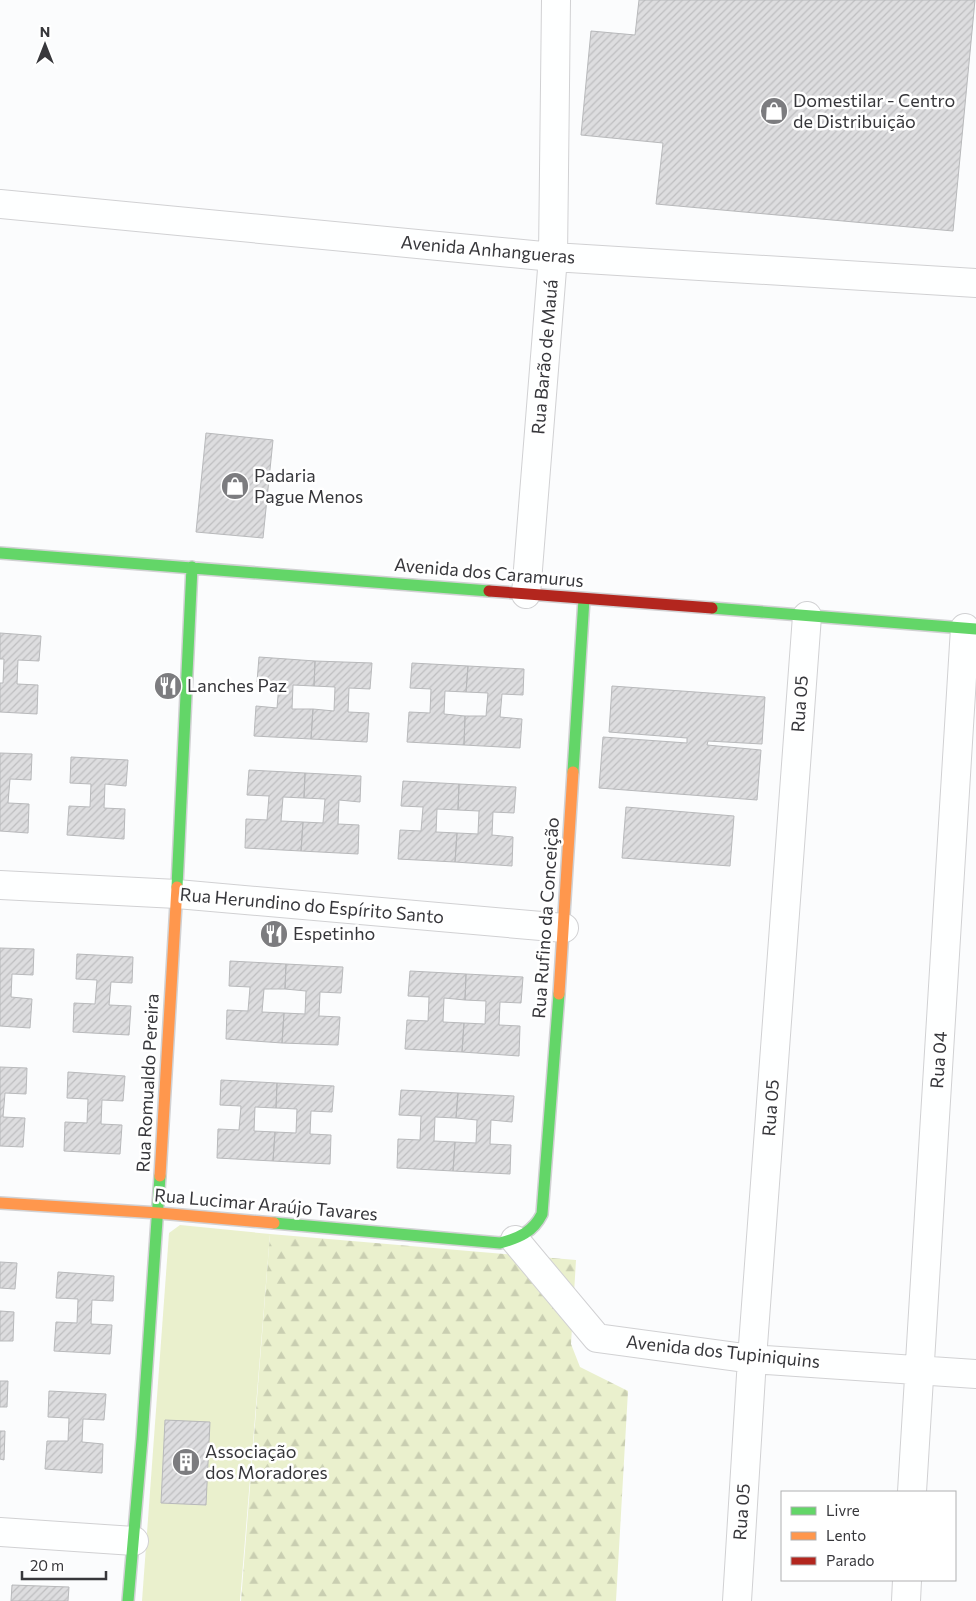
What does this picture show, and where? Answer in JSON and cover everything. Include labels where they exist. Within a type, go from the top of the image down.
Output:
[{"type":"street","name":"Rua Barão de Mauá","points":[[526,594],[553,256],[556,0]]},
{"type":"street","name":"Avenida Anhangueras","points":[[0,204],[553,256],[976,283]]},
{"type":"street","name":"Avenida dos Caramurus","points":[[0,553],[971,629]]},
{"type":"street","name":"Rua Romualdo Pereira","points":[[128,1601],[159,1213],[177,894],[192,567]]},
{"type":"street","name":"Rua Rufino da Conceição","points":[[521,1237],[537,1225],[542,1214],[564,928],[584,599]]},
{"type":"street","name":"Rua 05","points":[[736,1601],[807,616]]},
{"type":"street","name":"Rua 04","points":[[912,1491],[971,629]]},
{"type":"street","name":"Rua Herundino do Espírito Santo","points":[[0,884],[177,894],[564,928]]},
{"type":"street","name":"Rua Lucimar Araújo Tavares","points":[[0,1203],[159,1213],[500,1244],[521,1237]]},
{"type":"street","name":"Avenida dos Tupiniquins","points":[[521,1237],[597,1338],[752,1359],[976,1374]]},
{"type":"street","points":[[0,1532],[134,1541]]},
{"type":"street","points":[[906,1601],[907,1581]]},
{"type":"green space","points":[[180,1225],[270,1234],[240,1601],[142,1601],[169,1233]]},
{"type":"green space","points":[[270,1234],[576,1260],[571,1344],[580,1367],[628,1391],[616,1601],[241,1601]]},
{"type":"building","name":"Domestilar - Centro de Distribuição","points":[[639,0],[975,0],[953,231],[656,204],[663,143],[581,135],[591,31],[635,35]]},
{"type":"building","name":"Padaria Pague Menos","points":[[206,433],[273,440],[263,538],[196,532]]},
{"type":"building","points":[[0,633],[41,636],[39,661],[18,660],[17,684],[38,685],[37,714],[0,712],[0,683],[3,683],[4,659],[0,659]]},
{"type":"building","points":[[259,657],[315,661],[314,686],[293,685],[292,709],[313,709],[311,739],[254,736],[256,706],[277,708],[279,684],[257,682]]},
{"type":"building","points":[[315,661],[372,663],[370,689],[349,688],[348,712],[369,713],[367,742],[311,739],[313,709],[334,711],[335,687],[314,686]]},
{"type":"building","points":[[412,663],[468,666],[466,692],[445,691],[444,714],[465,716],[464,745],[407,742],[409,712],[430,713],[431,689],[410,688]]},
{"type":"building","points":[[468,666],[524,669],[523,695],[502,694],[500,717],[522,719],[520,748],[464,745],[465,716],[486,716],[488,693],[466,692]]},
{"type":"building","points":[[612,686],[765,697],[762,744],[708,741],[707,745],[761,750],[757,800],[599,788],[603,737],[687,743],[687,738],[609,732]]},
{"type":"building","points":[[0,753],[32,754],[31,780],[10,779],[8,803],[29,804],[28,833],[0,831]]},
{"type":"building","points":[[71,757],[128,760],[126,786],[105,784],[104,808],[125,809],[124,839],[67,835],[69,806],[90,807],[91,784],[70,783]]},
{"type":"building","points":[[249,770],[305,773],[304,798],[283,797],[281,821],[303,822],[301,851],[245,848],[246,819],[267,820],[269,796],[247,795]]},
{"type":"building","points":[[305,773],[361,776],[360,802],[339,800],[338,824],[359,825],[358,854],[301,851],[303,822],[323,823],[325,799],[304,798]]},
{"type":"building","points":[[403,781],[459,784],[458,810],[437,809],[436,832],[457,833],[455,862],[398,859],[400,830],[421,831],[423,807],[401,806]]},
{"type":"building","points":[[459,784],[516,787],[514,813],[493,812],[492,835],[513,837],[512,866],[455,862],[457,833],[478,834],[479,811],[458,810]]},
{"type":"building","points":[[626,807],[734,816],[730,866],[622,858]]},
{"type":"building","points":[[0,948],[34,949],[33,975],[12,974],[11,997],[32,999],[30,1028],[0,1026]]},
{"type":"building","points":[[77,954],[133,957],[132,983],[111,982],[109,1005],[131,1006],[129,1035],[73,1032],[74,1003],[95,1004],[97,980],[76,979]]},
{"type":"building","points":[[230,961],[286,964],[285,989],[264,989],[262,1012],[284,1013],[282,1043],[226,1039],[227,1010],[248,1011],[250,987],[229,986]]},
{"type":"building","points":[[286,964],[343,967],[341,993],[320,992],[319,1016],[340,1017],[338,1045],[282,1043],[284,1013],[305,1014],[306,991],[285,989]]},
{"type":"building","points":[[410,971],[466,974],[465,1000],[444,998],[443,1022],[464,1023],[462,1052],[405,1049],[407,1020],[428,1021],[429,997],[408,996]]},
{"type":"building","points":[[466,974],[523,977],[521,1003],[500,1002],[499,1025],[520,1026],[519,1056],[462,1052],[464,1023],[485,1024],[486,1001],[465,1000]]},
{"type":"building","points":[[0,1067],[27,1068],[26,1094],[5,1093],[3,1117],[25,1118],[23,1147],[0,1146]]},
{"type":"building","points":[[68,1072],[125,1076],[123,1101],[102,1100],[101,1124],[122,1125],[120,1154],[64,1151],[65,1122],[87,1123],[88,1099],[67,1098]]},
{"type":"building","points":[[221,1080],[277,1083],[276,1108],[255,1107],[254,1131],[275,1132],[273,1161],[217,1158],[218,1129],[239,1130],[241,1106],[220,1105]]},
{"type":"building","points":[[277,1083],[334,1086],[332,1112],[311,1111],[310,1134],[331,1135],[330,1164],[273,1161],[275,1132],[296,1133],[297,1109],[276,1108]]},
{"type":"building","points":[[401,1090],[458,1093],[456,1118],[435,1117],[434,1141],[455,1142],[453,1171],[397,1168],[398,1139],[420,1140],[421,1116],[399,1115]]},
{"type":"building","points":[[458,1093],[514,1096],[512,1122],[491,1120],[490,1144],[511,1145],[510,1174],[453,1171],[455,1142],[476,1143],[477,1120],[456,1118]]},
{"type":"building","points":[[0,1262],[17,1263],[15,1289],[0,1288]]},
{"type":"building","points":[[58,1272],[114,1276],[113,1301],[92,1300],[91,1324],[112,1325],[110,1354],[54,1351],[56,1322],[77,1323],[78,1299],[56,1298]]},
{"type":"building","points":[[0,1311],[14,1312],[13,1341],[0,1341]]},
{"type":"building","points":[[0,1381],[8,1381],[7,1407],[0,1407]]},
{"type":"building","points":[[49,1391],[106,1394],[104,1420],[83,1419],[82,1442],[103,1444],[102,1473],[45,1469],[47,1441],[68,1441],[69,1418],[48,1417]]},
{"type":"building","name":"Associação dos Moradores","points":[[165,1420],[210,1422],[206,1505],[161,1503]]},
{"type":"building","points":[[0,1431],[5,1431],[4,1460],[0,1459]]},
{"type":"building","points":[[12,1585],[69,1587],[68,1601],[11,1601]]},
{"type":"traffic: fast","points":[[0,553],[489,591]]},
{"type":"traffic: fast","points":[[177,887],[192,567]]},
{"type":"traffic: fast","points":[[573,772],[584,599]]},
{"type":"traffic: fast","points":[[712,608],[976,629]]},
{"type":"traffic: fast","points":[[274,1223],[500,1243],[530,1230],[542,1214],[559,994]]},
{"type":"traffic: fast","points":[[128,1601],[142,1439],[160,1176]]},
{"type":"traffic: slow","points":[[559,994],[573,772]]},
{"type":"traffic: slow","points":[[160,1176],[177,887]]},
{"type":"traffic: slow","points":[[0,1203],[159,1213],[274,1223]]},
{"type":"traffic: jam","points":[[489,591],[712,608]]},
{"type":"place","name":"Domestilar - Centro de Distribuição","points":[[774,111]]},
{"type":"place","name":"Padaria Pague Menos","points":[[235,486]]},
{"type":"place","name":"Lanches Paz","points":[[168,686]]},
{"type":"place","name":"Espetinho","points":[[274,934]]},
{"type":"place","name":"Associação dos Moradores","points":[[186,1462]]}]
